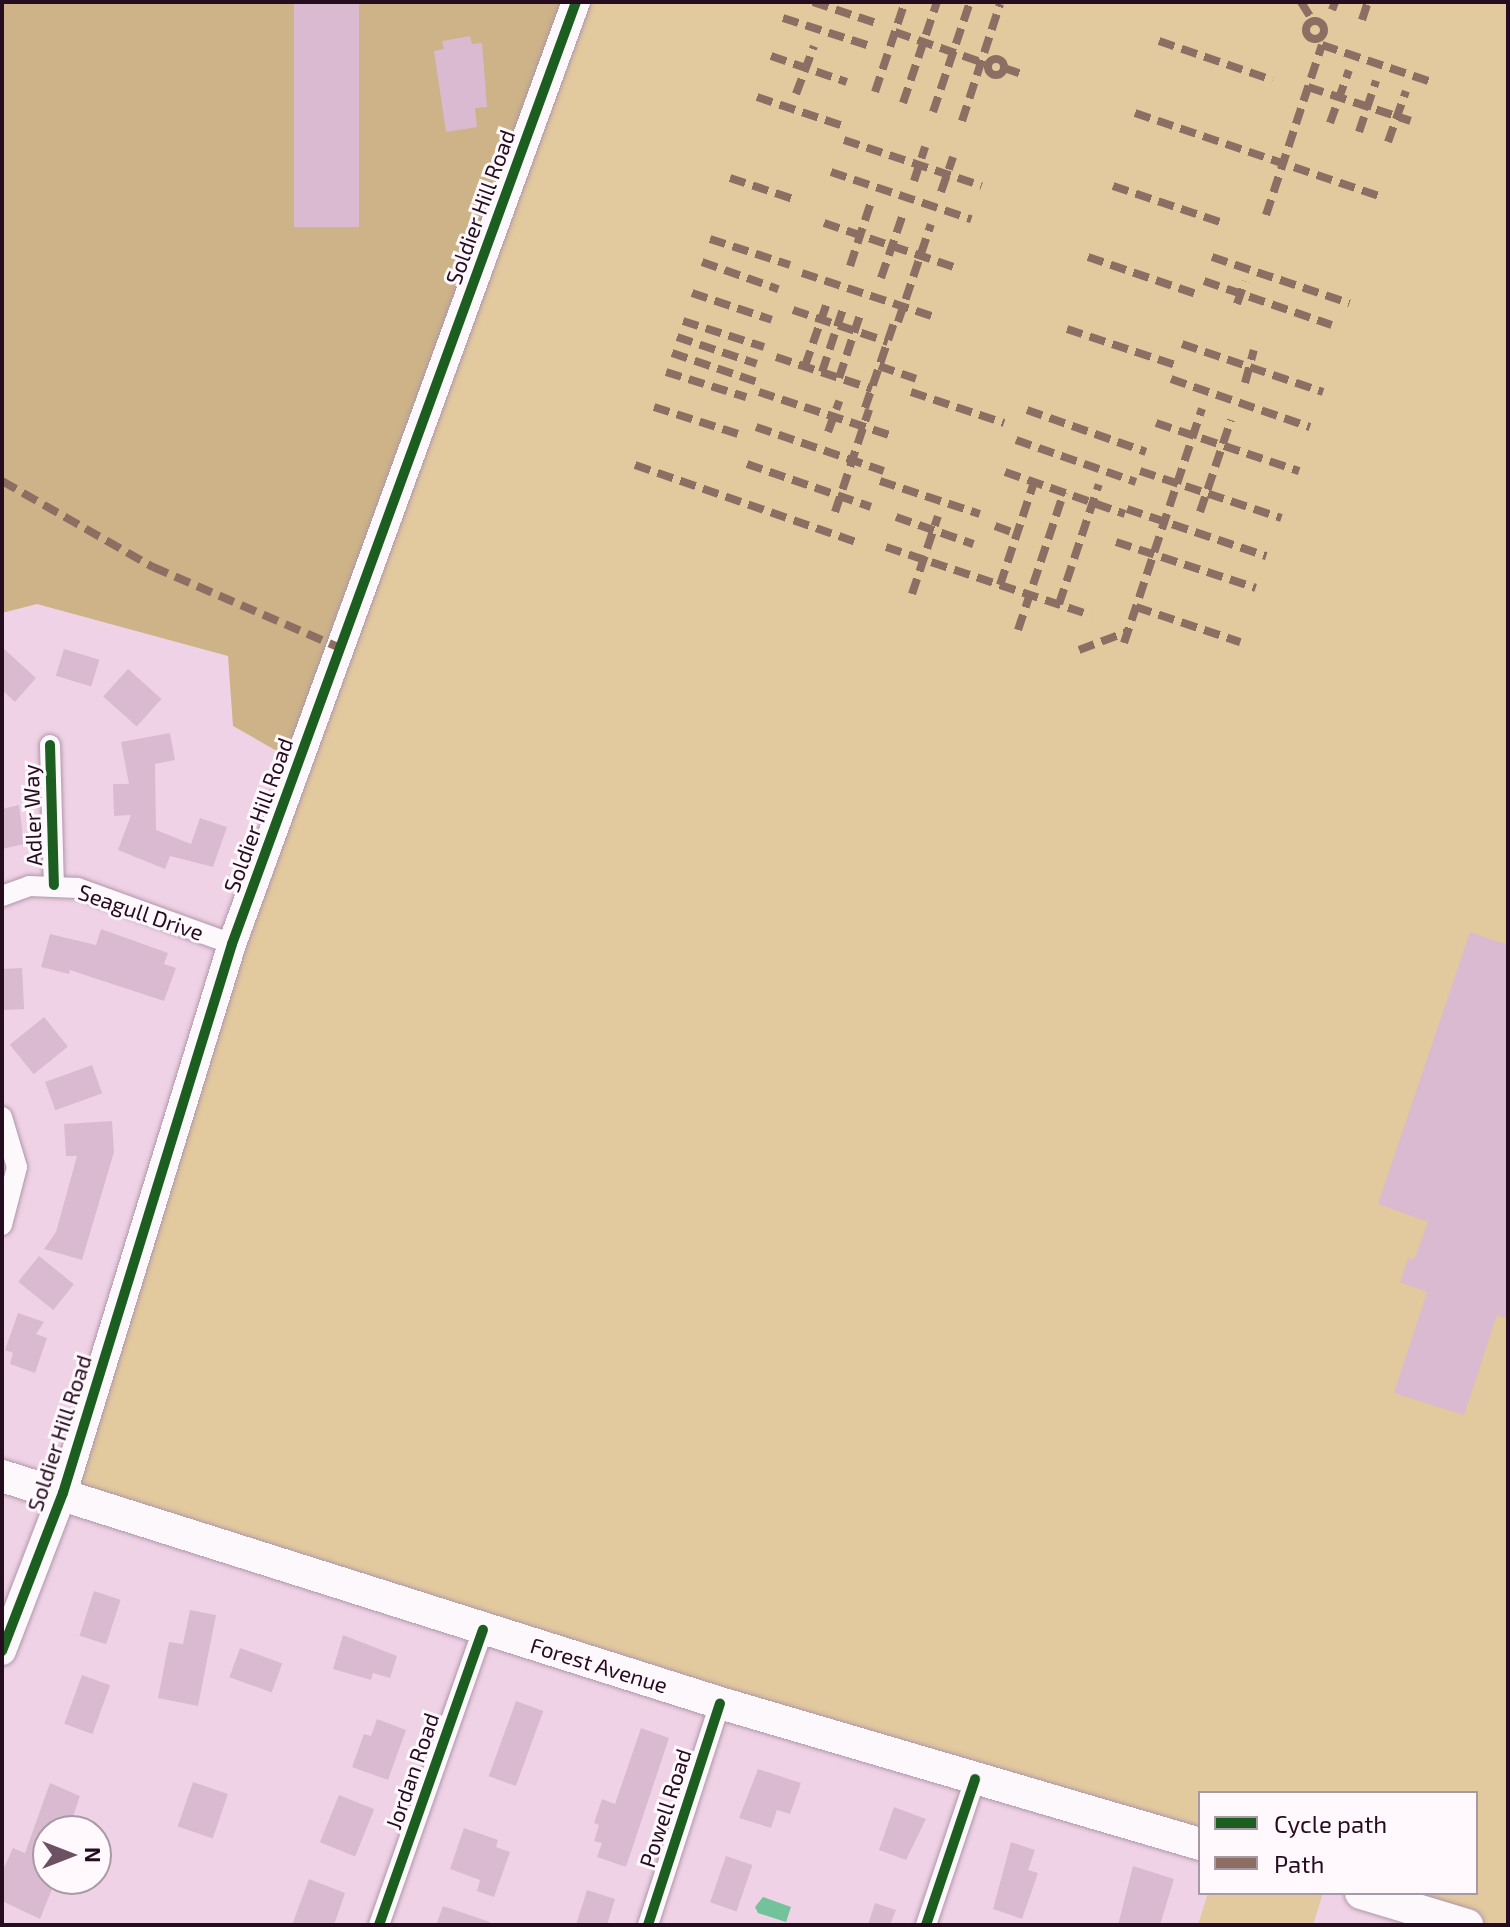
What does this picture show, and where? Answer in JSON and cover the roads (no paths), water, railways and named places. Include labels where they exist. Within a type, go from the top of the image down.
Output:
[{"type":"main road","name":"Forest Avenue","points":[[2,1476],[720,1703],[1198,1843]]},
{"type":"main road","points":[[1367,1895],[1453,1923]]},
{"type":"street","name":"Soldier Hill Road","points":[[2,1651],[63,1493],[232,944],[576,2]]},
{"type":"street","name":"Adler Way","points":[[50,745],[54,885]]},
{"type":"street","name":"Seagull Drive","points":[[2,896],[54,885],[78,888],[232,944]]},
{"type":"street","points":[[2,1117],[17,1167],[10,1209],[2,1225]]},
{"type":"street","name":"Jordan Road","points":[[379,1925],[483,1630]]},
{"type":"street","name":"Powell Road","points":[[648,1925],[720,1703]]},
{"type":"street","points":[[926,1925],[975,1779]]}]
